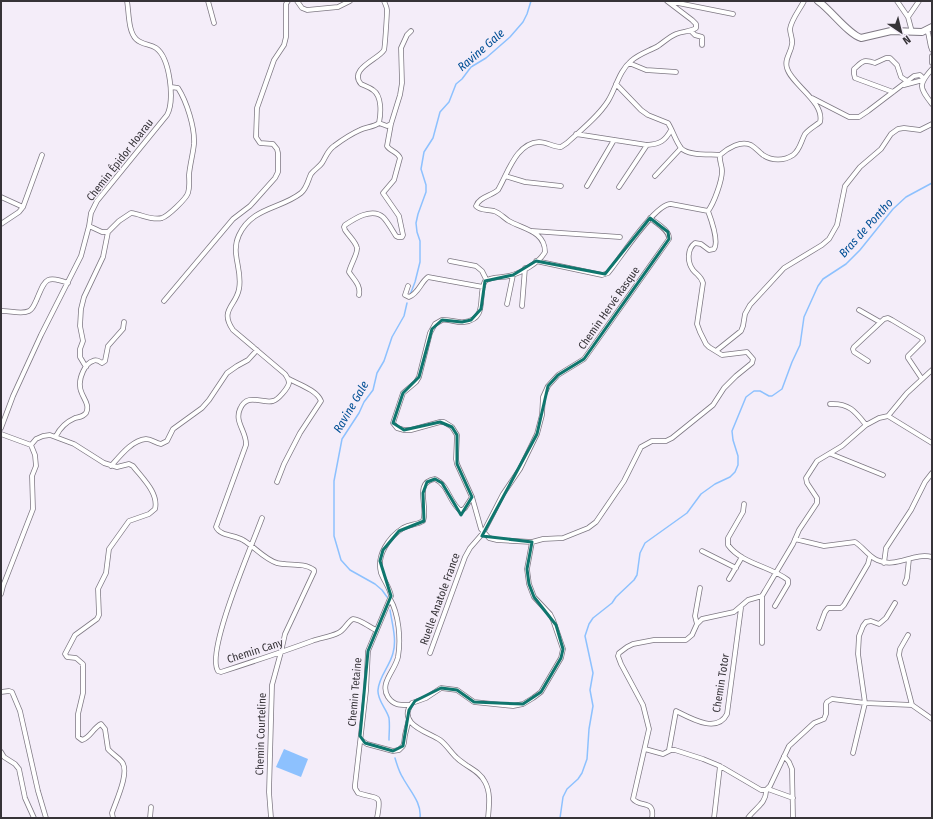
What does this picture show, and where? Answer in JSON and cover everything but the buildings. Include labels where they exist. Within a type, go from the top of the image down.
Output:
[{"type":"main road","points":[[819,1],[852,32],[861,38],[891,31],[922,32],[930,28]]},
{"type":"street","name":"Chemin Épidor Hoarau","points":[[1,428],[25,369],[81,256],[91,212],[97,202],[171,108],[171,87],[166,66],[156,48],[136,39],[132,30],[127,1]]},
{"type":"street","points":[[208,1],[214,23]]},
{"type":"street","points":[[164,301],[233,219],[250,206],[275,178],[278,172],[278,153],[276,146],[273,144],[260,143],[256,137],[257,108],[274,60],[284,45],[286,37],[286,4],[288,1]]},
{"type":"street","points":[[297,1],[302,8],[307,10],[338,7],[350,1]]},
{"type":"street","points":[[380,122],[380,102],[377,94],[372,89],[361,84],[358,78],[363,67],[380,54],[385,46],[387,10],[384,1]]},
{"type":"street","points":[[667,1],[733,14]]},
{"type":"street","points":[[620,237],[532,231],[497,213],[480,209],[476,206],[479,201],[496,191],[520,151],[530,144],[544,142],[556,147],[561,147],[576,134],[605,106],[629,63],[638,55],[658,46],[673,35],[680,32],[691,31],[697,27],[694,22],[667,1]]},
{"type":"street","points":[[616,84],[641,110],[648,115],[666,122],[681,148],[690,153],[720,155],[727,149],[740,144],[751,145],[763,155],[774,159],[784,159],[794,155],[805,135],[820,122],[818,110],[810,97],[789,74],[786,62],[792,44],[790,30],[791,24],[804,1]]},
{"type":"street","points":[[897,1],[908,17],[912,32]]},
{"type":"street","points":[[908,17],[918,1]]},
{"type":"street","points":[[930,28],[930,43],[932,50]]},
{"type":"street","points":[[359,295],[360,290],[358,285],[349,272],[350,266],[357,252],[357,248],[345,230],[345,225],[360,216],[377,213],[383,216],[396,236],[402,237],[403,235],[399,216],[383,193],[394,180],[400,158],[398,154],[389,149],[387,146],[391,124],[402,84],[401,48],[407,35],[411,31]]},
{"type":"street","points":[[691,31],[695,35],[702,37],[702,45]]},
{"type":"street","points":[[932,56],[932,63]]},
{"type":"street","points":[[893,92],[855,78],[854,69],[864,61],[867,60],[875,63],[888,57],[896,63],[901,77],[907,81]]},
{"type":"street","points":[[629,63],[646,70],[676,72]]},
{"type":"street","points":[[902,86],[923,79],[932,69]]},
{"type":"street","points":[[810,97],[849,117],[854,117],[862,115],[917,75],[922,76],[923,79]]},
{"type":"street","points":[[923,79],[922,89],[932,104]]},
{"type":"street","points":[[86,367],[80,357],[80,349],[83,341],[80,326],[81,309],[84,297],[103,257],[108,232],[118,221],[131,213],[154,218],[165,217],[186,198],[188,193],[194,134],[184,99],[178,88],[171,87]]},
{"type":"street","points":[[380,122],[384,125],[391,124]]},
{"type":"street","points":[[277,482],[284,464],[300,433],[321,401],[312,391],[289,379],[229,324],[227,319],[230,307],[239,292],[241,277],[235,256],[236,246],[243,228],[256,216],[302,192],[311,175],[321,164],[328,151],[358,131],[377,125],[380,122]]},
{"type":"street","points":[[716,351],[741,331],[745,314],[750,305],[784,268],[822,245],[829,239],[837,225],[845,186],[860,167],[881,149],[890,134],[898,129],[904,128],[920,130],[932,124]]},
{"type":"street","points":[[576,134],[647,145],[657,144],[662,141],[671,130]]},
{"type":"street","points":[[587,186],[614,140]]},
{"type":"street","points":[[619,186],[647,145]]},
{"type":"street","points":[[655,176],[681,148]]},
{"type":"street","points":[[1,224],[19,212],[23,207],[42,154]]},
{"type":"street","points":[[532,231],[542,241],[545,248],[543,255],[513,275],[486,279],[483,283],[481,309],[471,320],[462,322],[442,320],[438,321],[432,329],[428,336],[419,377],[416,382],[402,393],[392,423],[397,428],[404,430],[411,430],[440,422],[444,422],[452,427],[457,435],[457,464],[472,497],[483,533],[489,538],[497,540],[532,542],[568,536],[592,525],[624,481],[641,447],[652,440],[663,442],[672,438],[713,405],[724,388],[754,361],[747,352],[724,356],[712,350],[706,344],[699,329],[698,321],[703,283],[700,277],[692,269],[689,258],[691,248],[695,244],[701,244],[709,250],[714,249],[716,246],[716,239],[708,211],[713,202],[721,177],[722,172],[720,155]]},
{"type":"street","points":[[505,176],[525,182],[561,186]]},
{"type":"street","points":[[1,196],[23,207]]},
{"type":"street","points":[[536,261],[602,275],[612,268],[650,218],[663,205],[668,203],[708,211]]},
{"type":"street","name":"Chemin Hervé Rasque","points":[[483,533],[503,494],[520,469],[537,434],[542,415],[543,397],[548,386],[558,375],[584,359],[669,239],[670,236],[668,232],[650,218]]},
{"type":"street","points":[[89,226],[102,232],[108,232]]},
{"type":"street","points":[[450,261],[476,266],[486,279]]},
{"type":"street","points":[[522,306],[525,268]]},
{"type":"street","points":[[507,304],[513,275]]},
{"type":"street","points":[[408,286],[405,295],[409,298],[418,291],[428,277],[483,286]]},
{"type":"street","points":[[1,315],[3,310],[24,312],[30,311],[34,306],[45,282],[51,278],[68,283]]},
{"type":"street","points":[[859,310],[880,322]]},
{"type":"street","points":[[868,361],[854,352],[854,346],[880,322],[888,318],[922,338],[923,341],[921,344],[908,356],[922,379]]},
{"type":"street","points":[[56,436],[60,428],[67,422],[84,415],[88,410],[88,404],[80,391],[80,379],[86,367],[93,360],[97,360],[102,363],[106,361],[108,346],[123,329],[124,322]]},
{"type":"street","points":[[111,466],[121,454],[137,442],[147,439],[161,444],[167,441],[173,429],[202,408],[210,400],[228,373],[248,360],[257,350]]},
{"type":"street","points":[[762,643],[762,596],[799,530],[817,503],[817,498],[807,483],[807,476],[818,461],[842,446],[866,424],[888,416],[897,404],[932,370]]},
{"type":"street","points":[[252,547],[244,540],[219,531],[216,527],[246,445],[246,438],[239,422],[239,412],[241,407],[249,400],[256,399],[270,402],[277,400],[288,386],[289,379]]},
{"type":"street","points":[[830,404],[838,404],[851,408],[866,424]]},
{"type":"street","points":[[888,416],[932,443]]},
{"type":"street","points":[[1,434],[31,444]]},
{"type":"street","points":[[31,444],[36,439],[43,436],[56,436],[74,444],[111,466],[121,467],[129,464],[133,466],[155,495],[157,503],[156,509],[149,514],[130,521],[108,549],[106,573],[98,589],[99,615],[97,619],[75,635],[65,654],[76,658],[83,664],[83,693],[78,714],[78,737],[85,740],[96,727],[101,724],[105,729],[108,749],[123,762],[125,767],[125,774],[112,813],[113,818]]},
{"type":"street","points":[[1,594],[33,509],[32,476],[36,466],[35,455],[31,444]]},
{"type":"street","points":[[831,454],[883,475]]},
{"type":"street","points":[[884,563],[886,548],[910,510],[925,482],[932,473]]},
{"type":"street","points":[[472,497],[465,508],[460,511],[456,508],[442,483],[433,480],[428,482],[422,493],[425,514],[424,521],[406,526],[399,531],[389,542],[380,557],[380,567],[384,580],[391,593],[390,599],[395,609],[399,633],[397,662],[387,680],[385,691],[394,703],[397,705],[410,705],[415,701],[426,698],[441,688],[457,690],[474,702],[512,706],[523,704],[541,692],[562,658],[563,649],[550,614],[534,597],[529,584],[527,569],[532,542]]},
{"type":"street","points":[[744,504],[742,514],[727,541],[730,548],[742,557],[787,579],[788,581],[775,606]]},
{"type":"street","name":"Chemin Cany","points":[[262,518],[221,629],[217,652],[218,671],[221,672],[341,632],[353,619],[358,620],[368,627],[376,630]]},
{"type":"street","name":"Ruelle Anatole France","points":[[430,653],[462,562],[470,548],[483,533]]},
{"type":"street","points":[[795,539],[824,546],[855,542],[874,559],[884,563],[895,563],[920,556],[932,557]]},
{"type":"street","name":"Chemin Courteline","points":[[252,547],[271,561],[309,567],[314,570],[285,634],[282,652],[272,686],[269,792],[271,818]]},
{"type":"street","points":[[702,551],[736,568]]},
{"type":"street","points":[[818,628],[828,608],[841,608],[844,605],[868,564],[870,556]]},
{"type":"street","points":[[729,578],[742,557]]},
{"type":"street","points":[[905,583],[909,559]]},
{"type":"street","points":[[697,624],[695,616],[700,588]]},
{"type":"street","points":[[652,818],[653,811],[651,808],[645,804],[636,802],[633,799],[649,729],[643,704],[620,664],[619,653],[627,647],[654,640],[686,640],[692,635],[698,621],[705,618],[734,612],[748,600],[762,596]]},
{"type":"street","name":"Chemin Tetaine","points":[[390,599],[368,651],[366,691],[360,736],[361,740],[364,743],[373,746],[393,751],[399,750],[404,743],[404,735],[409,719]]},
{"type":"street","points":[[853,753],[865,703],[858,654],[859,636],[866,622],[871,621],[879,624],[884,621],[894,603]]},
{"type":"street","name":"Chemin Totor","points":[[669,750],[676,711],[705,724],[720,722],[726,718],[741,607]]},
{"type":"street","points":[[908,635],[900,649],[899,655],[912,705]]},
{"type":"street","points":[[1,692],[12,692],[20,710],[38,791],[46,818]]},
{"type":"street","points":[[748,818],[762,803],[789,746],[814,722],[826,717],[825,707],[827,702],[832,699],[865,703],[912,705],[932,719]]},
{"type":"street","points":[[410,705],[408,715],[409,719],[416,727],[441,741],[448,747],[456,758],[479,774],[488,789],[490,798],[488,818]]},
{"type":"street","points":[[361,740],[355,788],[358,793],[375,796],[378,800],[380,805],[377,818]]},
{"type":"street","points":[[645,749],[663,754],[669,750],[675,750],[703,758],[720,766],[761,790],[767,790],[793,798]]},
{"type":"street","points":[[1,752],[2,755],[15,764],[19,769],[27,802],[34,818]]},
{"type":"street","points":[[784,756],[791,766],[793,818]]},
{"type":"street","points":[[714,818],[720,766]]},
{"type":"street","points":[[150,818],[151,807]]},
{"type":"highlighted area","points":[[650,218],[668,232],[669,239],[584,359],[558,375],[548,386],[537,434],[482,536],[532,542],[527,569],[529,584],[534,597],[556,625],[563,649],[561,658],[541,692],[523,704],[474,702],[457,690],[441,688],[415,701],[409,710],[403,746],[393,751],[365,743],[360,736],[368,651],[391,596],[380,561],[383,550],[399,531],[424,521],[423,493],[427,482],[435,479],[442,483],[461,515],[472,497],[457,464],[457,435],[452,427],[440,422],[404,430],[393,423],[403,393],[419,377],[432,329],[442,320],[462,322],[471,320],[481,309],[485,281],[513,275],[536,261],[605,274]]},
{"type":"water","points":[[284,749],[308,759],[301,777],[276,767]]},
{"type":"waterway","name":"Ravine Gale","points":[[410,295],[420,262],[420,241],[416,223],[426,192],[426,185],[421,169],[424,152],[433,138],[440,112],[449,102],[456,84],[471,67],[486,58],[510,37],[523,22],[531,1]]},
{"type":"waterway","name":"Bras de Pontho","points":[[560,818],[563,797],[567,789],[582,773],[587,759],[589,729],[593,706],[590,690],[593,673],[585,636],[589,624],[593,618],[612,603],[616,597],[634,580],[637,575],[640,553],[645,543],[687,513],[701,494],[715,484],[730,477],[735,472],[738,465],[738,456],[732,431],[746,397],[754,391],[760,391],[772,396],[782,389],[800,345],[804,317],[818,286],[823,279],[846,264],[860,250],[893,209],[906,197],[932,183]]},
{"type":"waterway","name":"Ravine Gale","points":[[387,597],[375,584],[350,570],[341,560],[334,536],[334,481],[342,439],[373,390],[377,373],[384,361],[392,337],[404,316],[407,303]]},
{"type":"waterway","name":"Ravine Gale","points":[[389,740],[389,718],[380,701],[378,690],[380,680],[392,658],[394,648],[394,632],[390,610]]},
{"type":"waterway","name":"Ravine Gale","points":[[395,758],[400,773],[415,797],[419,807],[420,818]]}]
